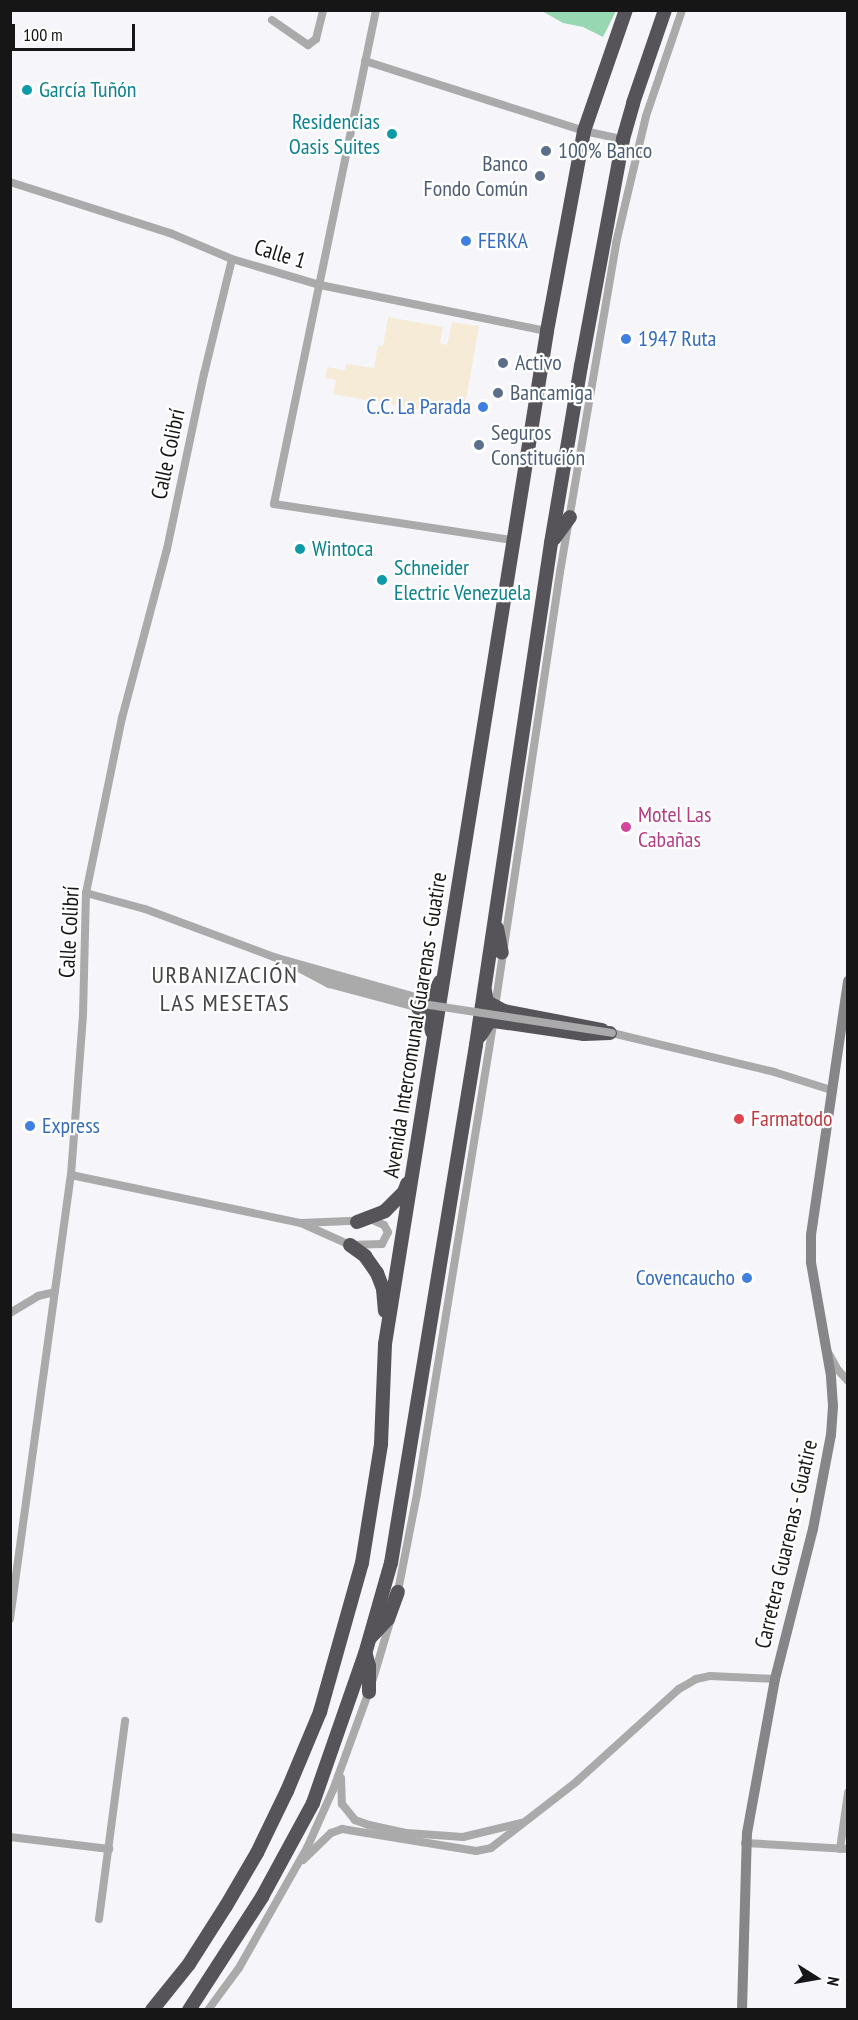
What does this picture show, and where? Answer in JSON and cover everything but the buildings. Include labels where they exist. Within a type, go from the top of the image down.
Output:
[{"type":"highway","name":"Avenida Intercomunal Guarenas - Guatire","points":[[153,2010],[189,1964],[257,1853],[320,1712],[362,1563],[381,1444],[385,1344],[547,331],[584,131],[626,10]]},
{"type":"highway","points":[[189,2010],[262,1897],[304,1822],[336,1744],[370,1639],[391,1563],[476,1045],[551,543],[623,139],[665,10]]},
{"type":"highway","points":[[551,543],[570,517]]},
{"type":"highway","points":[[495,917],[502,953]]},
{"type":"highway","points":[[433,1053],[429,1015],[419,1003],[436,992],[447,957]]},
{"type":"highway","points":[[484,991],[494,1014]]},
{"type":"highway","points":[[494,1014],[584,1024],[612,1033]]},
{"type":"highway","points":[[476,1045],[482,1028],[494,1014]]},
{"type":"highway","points":[[357,1222],[386,1211],[396,1202],[404,1192],[413,1165]]},
{"type":"highway","points":[[350,1245],[373,1266],[383,1290],[385,1344]]},
{"type":"highway","points":[[370,1639],[388,1619],[398,1592]]},
{"type":"highway","points":[[365,1654],[369,1666],[369,1692]]},
{"type":"main road","name":"Carretera Guarenas - Guatire","points":[[742,2010],[745,1843],[775,1679],[813,1530],[828,1460],[833,1406],[811,1262],[811,1235],[848,981]]},
{"type":"street","points":[[272,20],[308,45],[316,39],[323,10]]},
{"type":"street","points":[[376,10],[274,504],[513,540]]},
{"type":"street","points":[[208,2010],[238,1968],[297,1865],[344,1760],[369,1692],[398,1592],[417,1494],[494,1014],[570,517],[624,200],[650,105],[682,10]]},
{"type":"street","points":[[365,61],[584,131],[623,139]]},
{"type":"street","name":"Calle 1","points":[[10,182],[170,233],[232,259],[320,285],[547,331]]},
{"type":"street","name":"Calle Colibrí","points":[[10,1618],[71,1175],[83,1015],[86,892],[122,718],[167,549],[204,374],[232,259]]},
{"type":"street","points":[[86,892],[146,909],[274,957],[329,984],[419,1003]]},
{"type":"street","points":[[274,957],[419,1003]]},
{"type":"street","points":[[293,965],[423,1004],[612,1033],[774,1072],[831,1090]]},
{"type":"street","points":[[71,1175],[301,1223],[350,1245],[382,1244],[388,1232],[384,1225],[372,1220],[301,1223]]},
{"type":"street","points":[[10,1313],[38,1296],[55,1292]]},
{"type":"street","points":[[825,1345],[838,1370],[848,1381]]},
{"type":"street","points":[[297,1865],[331,1833],[342,1829],[476,1851],[491,1848],[688,1684],[710,1676],[775,1679]]},
{"type":"street","points":[[99,1919],[125,1721]]},
{"type":"street","points":[[344,1760],[340,1786],[342,1804],[355,1820],[369,1826],[407,1833],[463,1837],[525,1822]]},
{"type":"street","points":[[745,1843],[844,1849],[848,1793]]},
{"type":"street","points":[[10,1837],[109,1850]]},
{"type":"shaded area","points":[[388,317],[443,327],[440,343],[447,345],[452,322],[479,326],[463,417],[442,413],[443,403],[426,400],[424,410],[333,394],[336,380],[325,378],[327,367],[345,370],[346,364],[374,368],[378,345],[383,346]]},
{"type":"green space","points":[[542,11],[616,11],[603,37],[583,27],[563,23]]},
{"type":"place","name":"García Tuñón","points":[[27,90]]},
{"type":"place","name":"Residencias Oasis Suites","points":[[392,134]]},
{"type":"place","name":"100% Banco","points":[[546,151]]},
{"type":"place","name":"Banco Fondo Común","points":[[540,176]]},
{"type":"place","name":"FERKA","points":[[466,241]]},
{"type":"place","name":"1947 Ruta","points":[[626,339]]},
{"type":"place","name":"Activo","points":[[503,363]]},
{"type":"place","name":"Bancamiga","points":[[498,393]]},
{"type":"place","name":"C.C. La Parada","points":[[483,407]]},
{"type":"place","name":"Seguros Constitución","points":[[479,445]]},
{"type":"place","name":"Wintoca","points":[[300,549]]},
{"type":"place","name":"Schneider Electric Venezuela","points":[[382,580]]},
{"type":"place","name":"Motel Las Cabañas","points":[[626,827]]},
{"type":"place","name":"Farmatodo","points":[[739,1119]]},
{"type":"place","name":"Express","points":[[30,1126]]},
{"type":"place","name":"Covencaucho","points":[[747,1278]]},
{"type":"district","name":"URBANIZACIÓN LAS MESETAS","points":[[225,989]]}]
